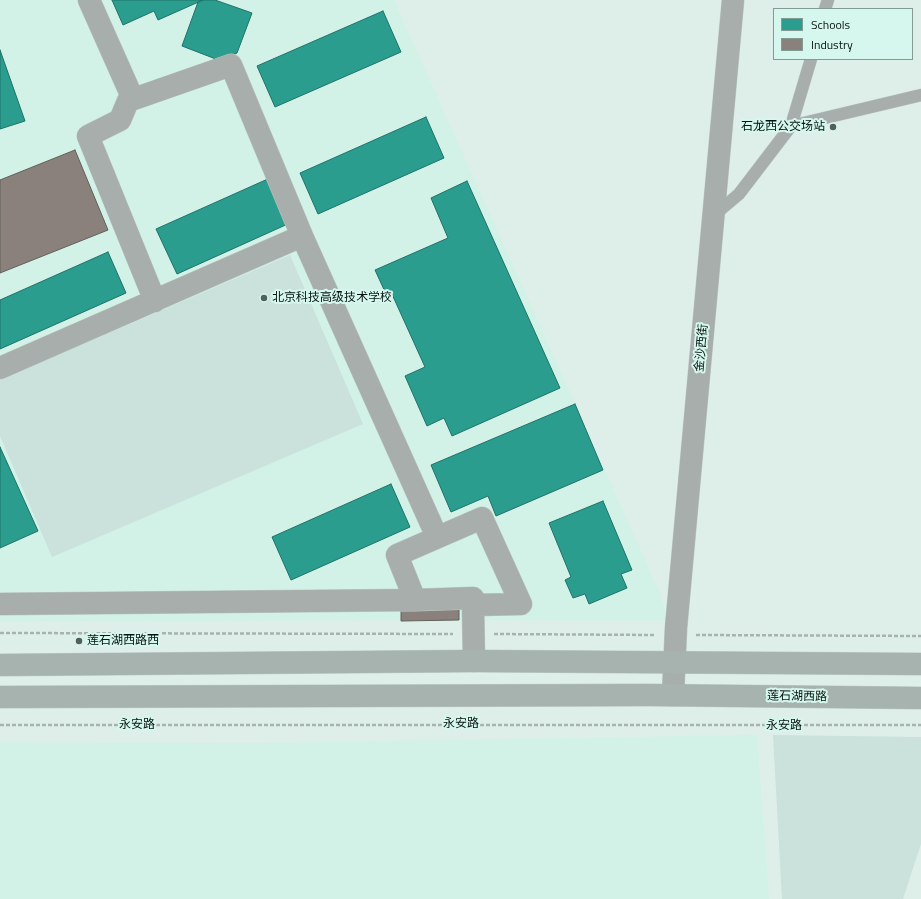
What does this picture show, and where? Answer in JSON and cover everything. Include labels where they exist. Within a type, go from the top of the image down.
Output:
[{"type":"main road","points":[[0,665],[474,661],[921,664]]},
{"type":"main road","points":[[0,697],[673,696]]},
{"type":"main road","name":"莲石湖西路","points":[[673,696],[921,698]]},
{"type":"street","points":[[89,0],[133,100]]},
{"type":"street","name":"金沙西街","points":[[673,696],[676,628],[733,0]]},
{"type":"street","points":[[154,301],[88,136],[120,120],[128,101],[231,65],[302,236],[437,537]]},
{"type":"street","points":[[0,368],[302,236]]},
{"type":"street","points":[[415,600],[397,555],[482,518],[521,604],[474,605]]},
{"type":"street","points":[[0,604],[415,600],[473,598],[474,661]]},
{"type":"lane","points":[[713,216],[739,194],[791,126],[811,60]]},
{"type":"lane","points":[[791,126],[921,95]]},
{"type":"path","name":"永安路","points":[[0,725],[921,725]]},
{"type":"shaded area","name":"北京科技高级技术学校","points":[[0,0],[394,0],[661,595],[667,620],[0,621]]},
{"type":"shaded area","points":[[290,255],[363,424],[52,557],[0,436],[0,380]]},
{"type":"shaded area","points":[[757,735],[769,899],[0,899],[0,742],[253,743]]},
{"type":"shaded area","points":[[773,735],[921,737],[921,844],[903,899],[782,899]]},
{"type":"building: Schools","points":[[112,0],[203,0],[158,20],[154,11],[123,25]]},
{"type":"building: Schools","points":[[203,0],[215,0],[252,13],[237,53],[221,61],[182,46],[198,2]]},
{"type":"building: Schools","points":[[383,11],[401,52],[275,107],[257,66]]},
{"type":"building: Schools","points":[[0,50],[25,121],[0,129]]},
{"type":"building: Schools","points":[[426,117],[444,158],[318,214],[300,173]]},
{"type":"building: Schools","points":[[270,178],[290,223],[177,274],[156,229]]},
{"type":"building: Schools","points":[[467,181],[560,388],[452,436],[444,418],[427,426],[405,376],[425,367],[391,292],[386,294],[375,270],[448,238],[431,198]]},
{"type":"building: Schools","points":[[108,252],[126,293],[0,349],[0,300]]},
{"type":"building: Schools","points":[[575,404],[603,470],[496,516],[488,496],[451,512],[431,465]]},
{"type":"building: Schools","points":[[0,447],[38,531],[0,548]]},
{"type":"building: Schools","points":[[391,484],[410,527],[291,580],[272,537]]},
{"type":"building: Schools","points":[[603,501],[632,570],[621,574],[627,588],[589,604],[585,594],[573,598],[565,580],[571,577],[549,523]]},
{"type":"building: Industry","points":[[75,150],[108,230],[0,273],[0,180]]},
{"type":"building: Industry","points":[[459,606],[459,620],[401,621],[401,607]]},
{"type":"place","name":"石龙西公交场站","points":[[833,127]]},
{"type":"place","name":"北京科技高级技术学校","points":[[264,298]]},
{"type":"place","name":"莲石湖西路西","points":[[79,641]]}]
